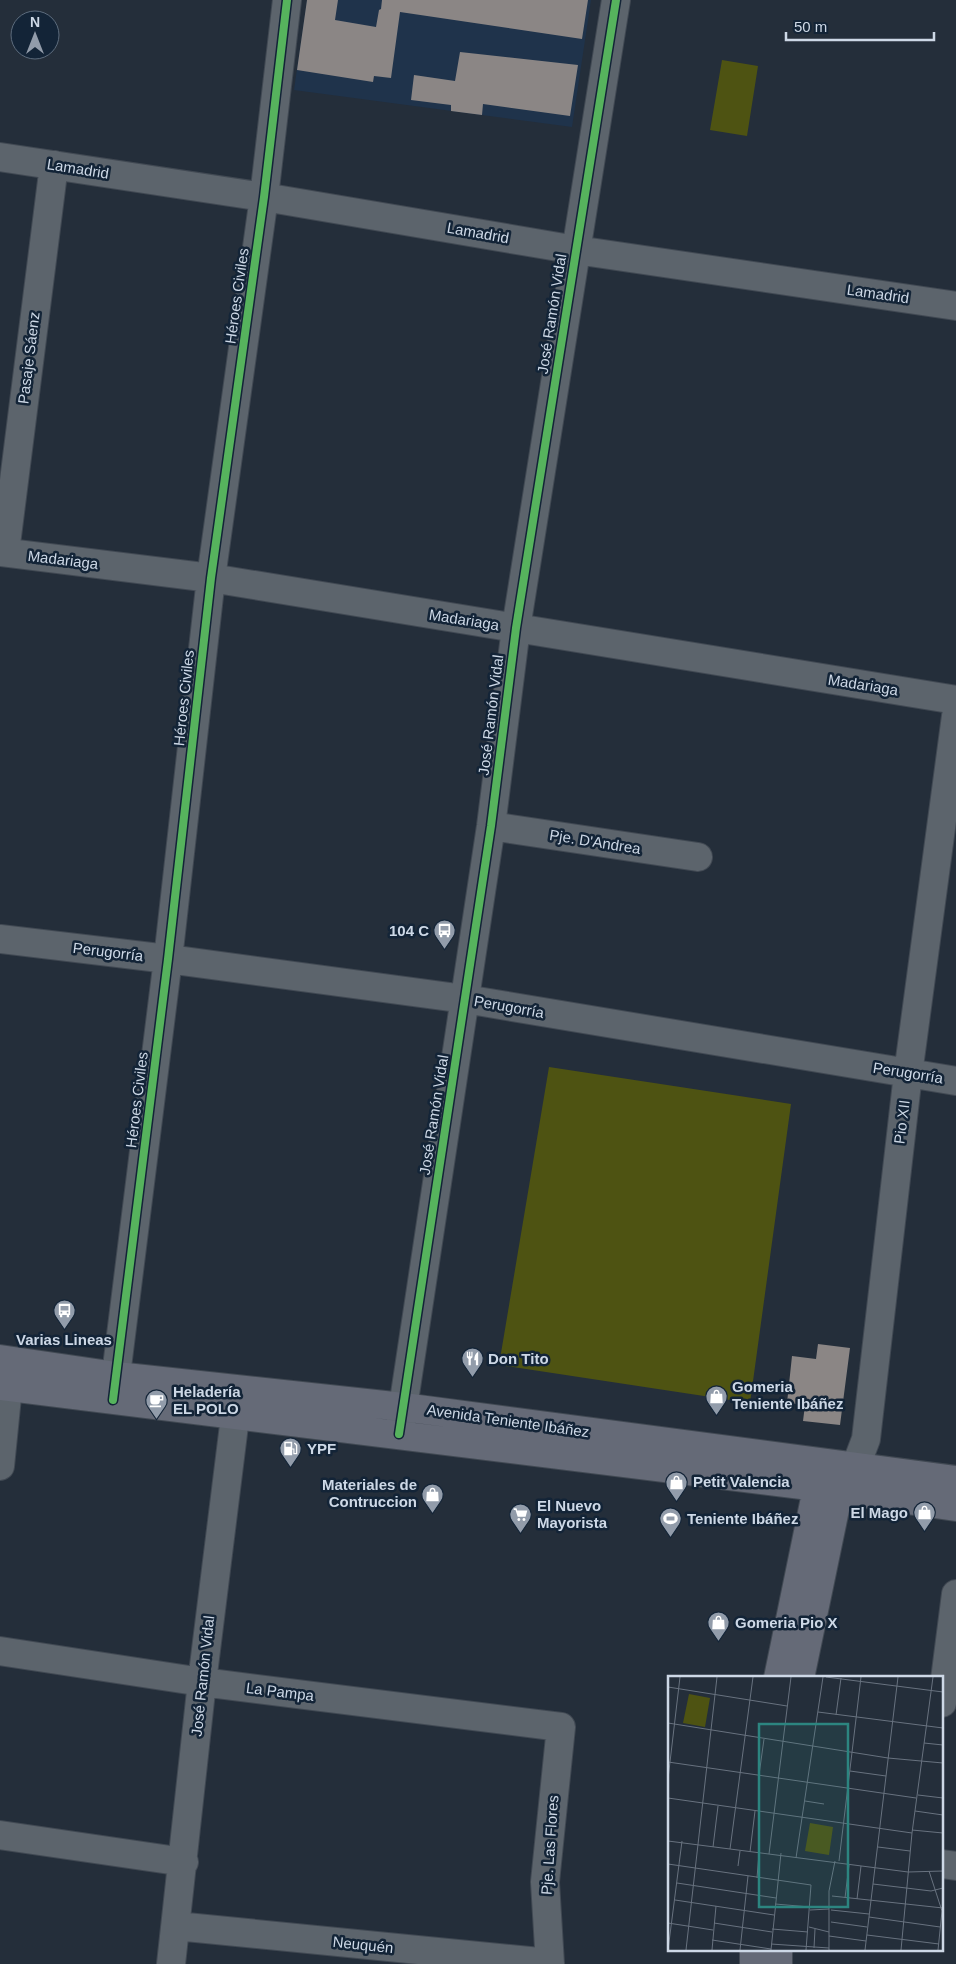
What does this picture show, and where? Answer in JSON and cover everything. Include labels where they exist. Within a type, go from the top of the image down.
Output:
[{"type":"main road","name":"Avenida Teniente Ibáñez","points":[[0,1359],[114,1388]]},
{"type":"main road","name":"Avenida Teniente Ibáñez","points":[[4,1386],[114,1388],[236,1401],[403,1407],[826,1480],[956,1507]]},
{"type":"main road","name":"Avenida Teniente Ibáñez","points":[[236,1401],[399,1434],[826,1480],[855,1468],[956,1480]]},
{"type":"main road","points":[[778,1676],[826,1480]]},
{"type":"main road","points":[[800,1676],[826,1480]]},
{"type":"street","name":"Héroes Civiles","points":[[114,1388],[168,959],[212,578],[264,197],[287,0]]},
{"type":"street","name":"José Ramón Vidal","points":[[399,1434],[491,826],[516,628],[616,0]]},
{"type":"street","name":"Lamadrid","points":[[0,157],[264,197],[576,250],[956,306]]},
{"type":"street","name":"Pasaje Sáenz","points":[[3,552],[54,165]]},
{"type":"street","name":"Madariaga","points":[[3,552],[212,578],[956,700]]},
{"type":"street","name":"Pio XII","points":[[855,1468],[866,1438],[908,1074],[956,716]]},
{"type":"street","name":"Pje. D'Andrea","points":[[491,826],[698,857]]},
{"type":"street","name":"Perugorría","points":[[0,939],[168,959],[465,1000],[908,1074],[956,1080]]},
{"type":"street","points":[[0,1466],[4,1386]]},
{"type":"street","name":"José Ramón Vidal","points":[[171,1964],[184,1862],[202,1682],[236,1401]]},
{"type":"street","points":[[947,1697],[956,1594]]},
{"type":"street","name":"La Pampa","points":[[0,1651],[202,1682],[561,1727]]},
{"type":"street","name":"Pje. Las Flores","points":[[550,1964],[545,1882],[561,1727]]},
{"type":"street","points":[[0,1835],[184,1862]]},
{"type":"street","name":"Neuquén","points":[[176,1926],[550,1964]]},
{"type":"shaded area","points":[[307,0],[591,0],[572,127],[294,90]]},
{"type":"green space","points":[[722,60],[758,66],[747,136],[710,130]]},
{"type":"green space","points":[[549,1067],[791,1104],[750,1403],[499,1365]]},
{"type":"building","points":[[307,0],[338,0],[335,20],[376,27],[382,0],[588,0],[582,39],[400,12],[391,78],[374,76],[373,82],[297,70]]},
{"type":"building","points":[[460,52],[578,65],[570,116],[483,104],[482,115],[451,111],[451,105],[411,100],[414,75],[455,81]]},
{"type":"building","points":[[818,1344],[850,1348],[840,1425],[803,1421],[805,1405],[787,1403],[792,1356],[816,1359]]},
{"type":"cycle path","points":[[113,1400],[168,959],[211,578],[264,197],[287,0]]},
{"type":"cycle path","points":[[399,1434],[491,826],[516,628],[616,0]]},
{"type":"place","name":"104 C","points":[[445,950]]},
{"type":"place","name":"Varias Lineas","points":[[64,1330]]},
{"type":"place","name":"Don Tito","points":[[472,1378]]},
{"type":"place","name":"Gomeria Teniente Ibáñez","points":[[716,1415]]},
{"type":"place","name":"Heladería EL POLO","points":[[157,1420]]},
{"type":"place","name":"YPF","points":[[291,1468]]},
{"type":"place","name":"Petit Valencia","points":[[677,1501]]},
{"type":"place","name":"Materiales de Contruccion","points":[[433,1513]]},
{"type":"place","name":"El Mago","points":[[924,1532]]},
{"type":"place","name":"El Nuevo Mayorista","points":[[521,1534]]},
{"type":"place","name":"Teniente Ibáñez","points":[[671,1538]]},
{"type":"place","name":"Gomeria Pio X","points":[[719,1642]]}]
